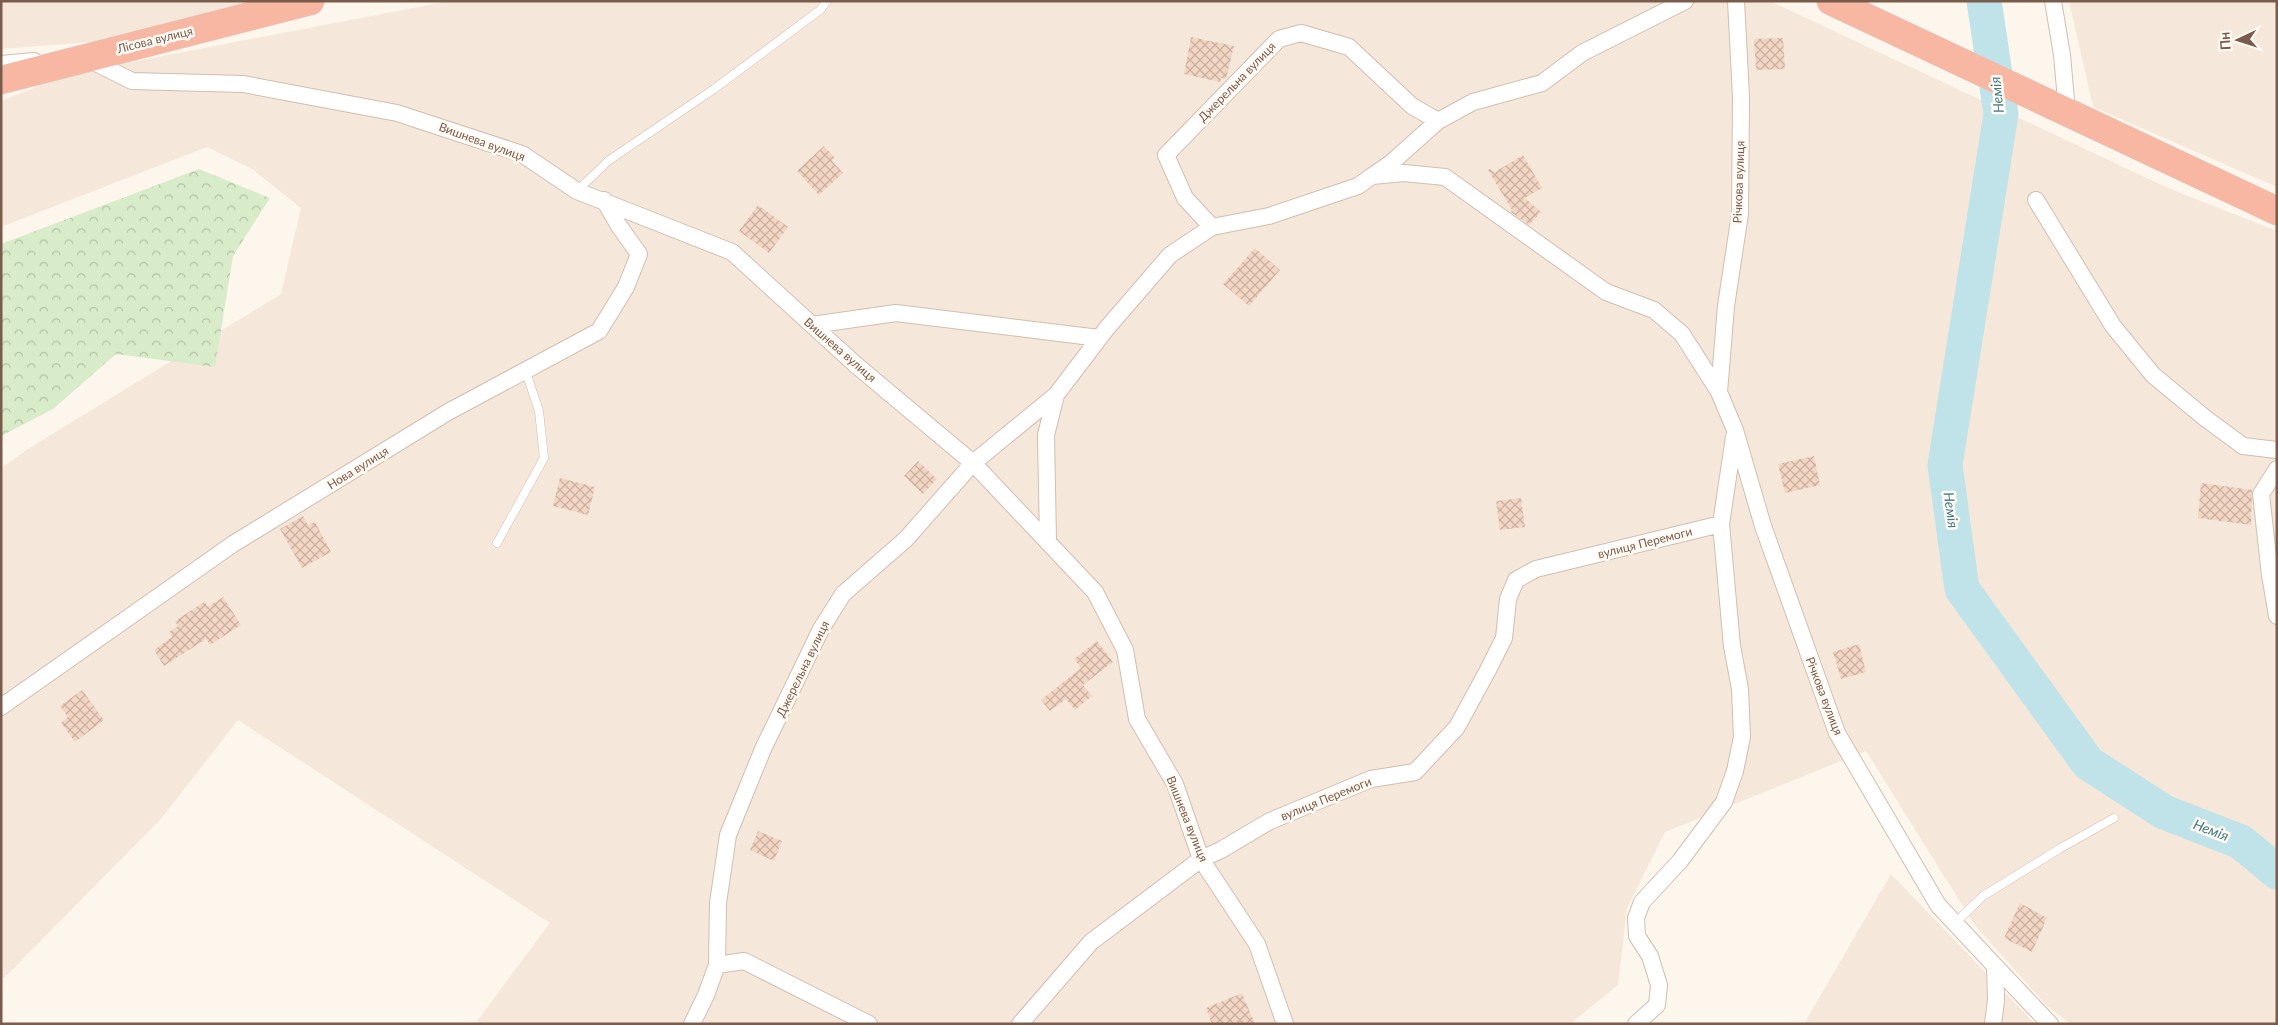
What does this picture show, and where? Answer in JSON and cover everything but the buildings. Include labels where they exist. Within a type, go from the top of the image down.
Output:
[{"type":"highway","name":"Лісова вулиця","points":[[1,80],[310,1]]},
{"type":"highway","points":[[1831,1],[2277,212]]},
{"type":"street","name":"Джерельна вулиця","points":[[692,1024],[717,965],[718,903],[728,835],[763,749],[821,629],[843,594],[906,539],[973,463],[1056,395],[1099,338],[1170,255],[1212,227],[1268,216],[1358,186],[1390,163],[1438,121],[1473,102],[1542,83],[1582,53],[1685,1]]},
{"type":"street","name":"Річкова вулиця","points":[[1718,392],[1726,306],[1740,214],[1741,97],[1736,1]]},
{"type":"street","points":[[2053,1],[2062,55],[2067,111]]},
{"type":"street","name":"Джерельна вулиця","points":[[1212,227],[1185,198],[1166,155],[1279,39],[1300,33],[1349,47],[1412,106],[1438,121]]},
{"type":"street","points":[[1,64],[87,57]]},
{"type":"street","name":"Вишнева вулиця","points":[[87,57],[132,81],[243,84],[397,113],[522,154],[577,191],[604,200],[732,252],[812,325],[973,463],[1095,592],[1126,650],[1137,719],[1175,784],[1201,859],[1257,944],[1285,1024]]},
{"type":"street","name":"Джерельна вулиця","points":[[1372,176],[1404,173],[1445,177],[1524,236],[1606,292]]},
{"type":"street","name":"Нова вулиця","points":[[1,706],[233,544],[448,412],[526,372],[599,330],[626,287],[639,254],[618,226],[604,200]]},
{"type":"street","points":[[2036,200],[2113,326],[2153,375],[2205,418],[2243,446],[2277,450]]},
{"type":"street","name":"Річкова вулиця","points":[[1606,292],[1654,310],[1682,334],[1718,392],[1735,430],[1763,526],[1837,734],[1938,905],[2050,1024]]},
{"type":"street","points":[[812,325],[896,313],[1099,338]]},
{"type":"street","name":"Джерельна вулиця","points":[[1048,541],[1046,435],[1056,395]]},
{"type":"street","points":[[1636,1024],[1657,1005],[1660,985],[1650,956],[1637,936],[1636,918],[1642,902],[1680,861],[1724,802],[1735,771],[1742,737],[1740,689],[1732,646],[1721,524],[1735,430]]},
{"type":"street","points":[[2277,469],[2261,494],[2270,575],[2277,616]]},
{"type":"street","name":"вулиця Перемоги","points":[[1020,1024],[1091,942],[1201,859],[1221,850],[1270,821],[1371,779],[1415,772],[1457,727],[1488,670],[1504,638],[1508,599],[1516,580],[1536,569],[1721,524]]},
{"type":"street","points":[[717,965],[744,961],[869,1024]]},
{"type":"street","points":[[1993,1024],[1996,1000],[1995,966]]},
{"type":"lane","points":[[577,191],[608,160],[714,89],[820,10],[827,1]]},
{"type":"lane","points":[[497,543],[544,458],[539,412],[526,372]]},
{"type":"lane","points":[[1954,923],[1983,896],[2059,848],[2114,818]]},
{"type":"shaded area","points":[[1,1],[273,1],[90,42],[1,49]]},
{"type":"shaded area","points":[[449,1],[1770,1],[2168,188],[2277,231],[2277,1024],[2071,1024],[2047,1006],[1974,924],[1866,751],[1665,832],[1627,908],[1618,985],[1570,1024],[475,1024],[550,923],[238,720],[160,820],[1,981],[1,468],[31,447],[281,294],[301,208],[252,169],[207,147],[1,227],[1,101],[69,74]]},
{"type":"shaded area","points":[[2069,1],[2277,1],[2277,187],[2093,107]]},
{"type":"shaded area","points":[[1891,874],[2035,1024],[1804,1024]]},
{"type":"green space","points":[[199,169],[270,198],[233,256],[215,367],[116,354],[53,409],[1,436],[1,244]]},
{"type":"waterway","name":"Немія","points":[[1984,1],[2001,114],[1945,465],[1962,589],[2088,763],[2164,812],[2241,842],[2277,872]]}]
